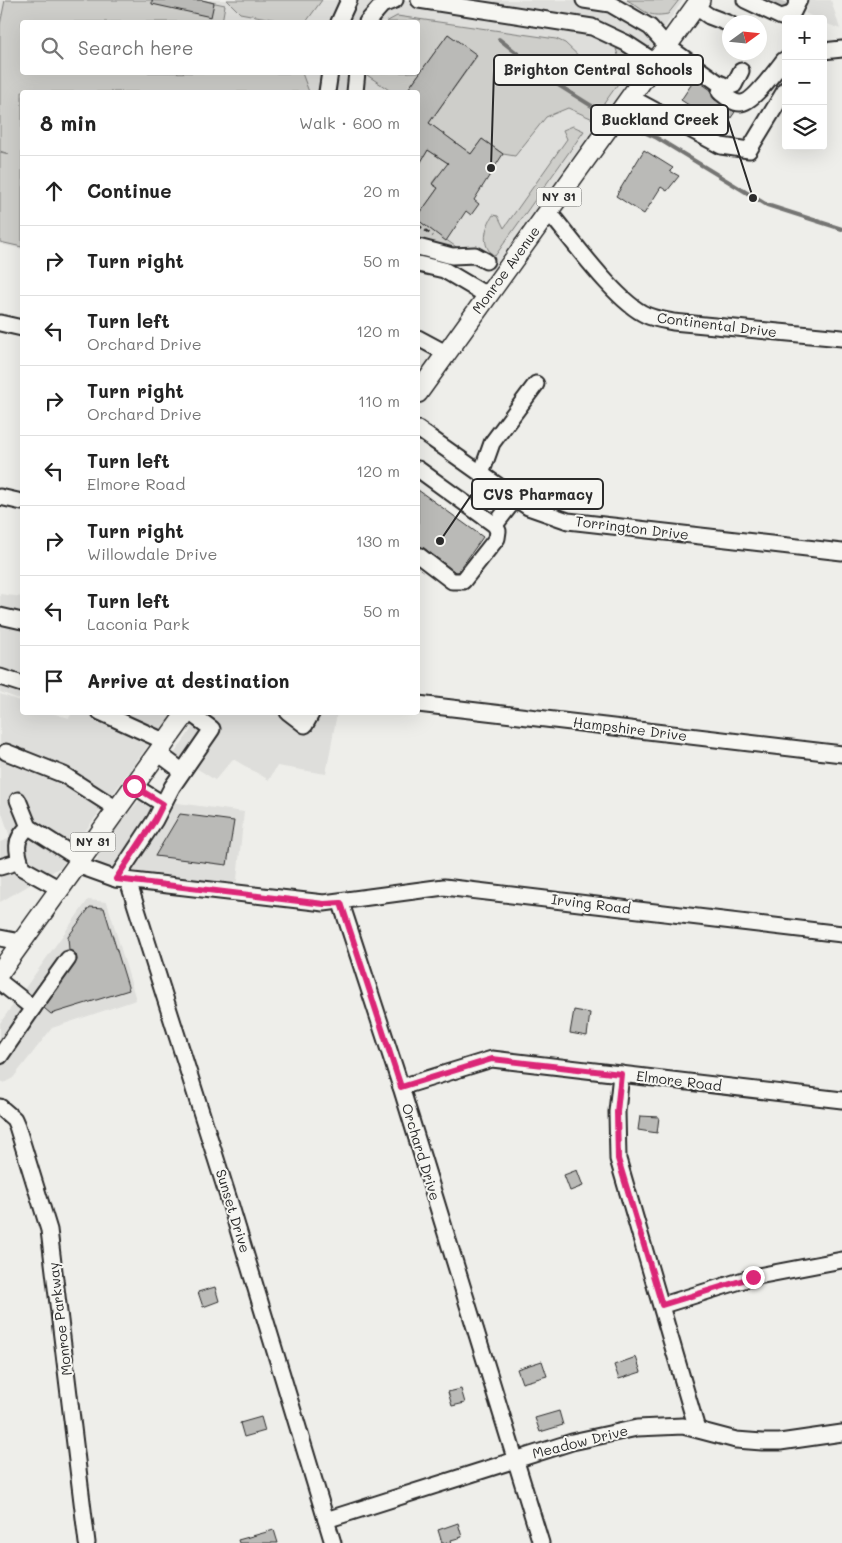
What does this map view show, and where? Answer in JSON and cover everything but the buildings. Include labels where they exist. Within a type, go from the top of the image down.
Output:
[{"type":"main road","name":"Monroe Avenue","points":[[420,390],[698,3]]},
{"type":"main road","name":"NY 31","points":[[0,972],[186,715]]},
{"type":"street","points":[[339,20],[349,0]]},
{"type":"street","points":[[369,20],[382,5],[395,0]]},
{"type":"street","points":[[419,0],[592,27],[626,43],[661,54],[728,87],[734,85],[741,71]]},
{"type":"street","points":[[584,0],[610,4],[650,27],[661,54],[737,104],[743,104],[754,96],[782,62]]},
{"type":"street","points":[[745,0],[776,10],[781,17],[792,14],[800,0]]},
{"type":"street","points":[[698,3],[709,16],[722,21]]},
{"type":"street","points":[[827,51],[842,49]]},
{"type":"street","points":[[327,90],[330,75]]},
{"type":"street","points":[[355,90],[357,75]]},
{"type":"street","points":[[630,98],[721,146],[749,150],[782,96]]},
{"type":"street","name":"Continental Drive","points":[[548,211],[614,289],[634,308],[646,315],[673,322],[842,338]]},
{"type":"street","points":[[420,248],[452,256],[475,255],[486,261]]},
{"type":"street","points":[[420,264],[444,270],[488,296]]},
{"type":"street","points":[[0,323],[20,328]]},
{"type":"street","points":[[420,339],[446,353]]},
{"type":"street","points":[[480,474],[492,443],[536,384]]},
{"type":"street","name":"Torrington Drive","points":[[420,430],[515,499],[545,514],[568,521],[842,552]]},
{"type":"street","points":[[420,469],[495,525],[498,531],[497,538],[463,581],[452,580],[420,556]]},
{"type":"street","points":[[0,497],[20,502]]},
{"type":"street","points":[[495,525],[515,499]]},
{"type":"street","points":[[0,616],[20,621]]},
{"type":"street","points":[[0,677],[20,683]]},
{"type":"street","name":"Hampshire Drive","points":[[420,704],[842,754]]},
{"type":"street","points":[[105,715],[162,747],[182,771]]},
{"type":"street","points":[[122,880],[182,771],[212,729],[192,715]]},
{"type":"street","points":[[292,715],[305,725],[310,715]]},
{"type":"street","points":[[6,752],[64,775],[118,809]]},
{"type":"street","points":[[134,786],[163,804]]},
{"type":"street","points":[[18,800],[29,827],[79,862],[122,880],[324,904],[341,903]]},
{"type":"street","points":[[29,827],[23,832],[17,844],[22,868],[60,889]]},
{"type":"street","points":[[0,867],[20,861]]},
{"type":"street","name":"Sunset Drive","points":[[122,880],[233,1212],[333,1543]]},
{"type":"street","name":"Irving Road","points":[[341,903],[444,887],[842,934]]},
{"type":"street","name":"Orchard Drive","points":[[341,903],[401,1087],[541,1543]]},
{"type":"street","points":[[0,938],[21,942]]},
{"type":"street","points":[[0,1056],[68,959]]},
{"type":"street","points":[[0,982],[33,1008]]},
{"type":"street","name":"Elmore Road","points":[[401,1087],[492,1059],[842,1100]]},
{"type":"street","points":[[621,1074],[617,1112],[618,1159],[697,1428]]},
{"type":"street","name":"Monroe Parkway","points":[[0,1107],[14,1119],[17,1126],[49,1230],[87,1543]]},
{"type":"street","points":[[662,1305],[753,1277],[842,1260]]},
{"type":"street","name":"Meadow Drive","points":[[326,1520],[572,1442],[637,1428],[671,1426],[697,1428],[736,1440],[762,1442],[780,1442],[842,1433]]},
{"type":"path","points":[[420,233],[426,231]]},
{"type":"shaded area","points":[[0,0],[683,0],[647,54],[491,271],[420,253],[420,90],[20,90],[20,249],[0,244]]},
{"type":"shaded area","points":[[5,0],[201,0],[225,5],[222,20],[20,20],[20,75],[303,75],[308,90],[20,90],[20,247],[0,242],[0,152],[9,154],[0,151],[0,25]]},
{"type":"shaded area","points":[[227,0],[322,0],[307,20],[277,20],[240,13]]},
{"type":"shaded area","points":[[627,0],[679,0],[668,14],[655,15],[646,12]]},
{"type":"shaded area","points":[[788,0],[831,0],[840,29],[827,24],[827,15],[809,15],[805,13],[807,8]]},
{"type":"shaded area","points":[[397,16],[556,39],[565,43],[584,61],[601,62],[619,58],[616,49],[628,51],[637,57],[593,119],[568,108],[546,117],[515,156],[503,154],[482,139],[471,154],[429,123],[477,56],[448,34],[420,73],[420,20],[390,20]]},
{"type":"shaded area","points":[[367,75],[418,75],[407,90],[389,90]]},
{"type":"shaded area","points":[[573,126],[584,131],[495,256],[487,247],[485,237],[493,215],[498,216],[504,228],[567,139],[563,130]]},
{"type":"shaded area","points":[[428,150],[452,166],[444,179],[438,175],[432,183],[438,188],[420,213],[420,162]]},
{"type":"shaded area","points":[[420,221],[462,251],[420,244]]},
{"type":"shaded area","points":[[0,594],[20,597],[20,699],[0,692]]},
{"type":"shaded area","points":[[0,694],[20,701],[20,715],[59,715],[69,718],[71,715],[171,715],[73,848],[39,827],[10,837],[0,807]]},
{"type":"shaded area","points":[[202,715],[337,715],[326,774],[277,766],[269,780],[233,759],[215,780],[174,754]]},
{"type":"shaded area","points":[[141,798],[244,812],[236,889],[108,871],[97,861],[100,848]]},
{"type":"shaded area","points":[[39,828],[73,849],[61,867],[0,902],[0,842]]},
{"type":"shaded area","points":[[88,900],[107,902],[136,1000],[52,1028],[13,1078],[4,1083],[0,1080],[0,1023]]},
{"type":"waterway","points":[[499,39],[555,83],[595,108]]},
{"type":"waterway","points":[[637,129],[657,138],[767,205],[842,229]]},
{"type":"tunnel","points":[[777,7],[780,0]]},
{"type":"place","name":"Brighton Central Schools","points":[[491,168]]},
{"type":"place","name":"Buckland Creek","points":[[753,198]]},
{"type":"place","name":"CVS Pharmacy","points":[[440,541]]},
{"type":"route","points":[[134,786],[163,804],[155,820],[116,879],[324,904],[341,903],[401,1087],[492,1059],[621,1074],[616,1134],[618,1159],[662,1305],[753,1277]]}]
